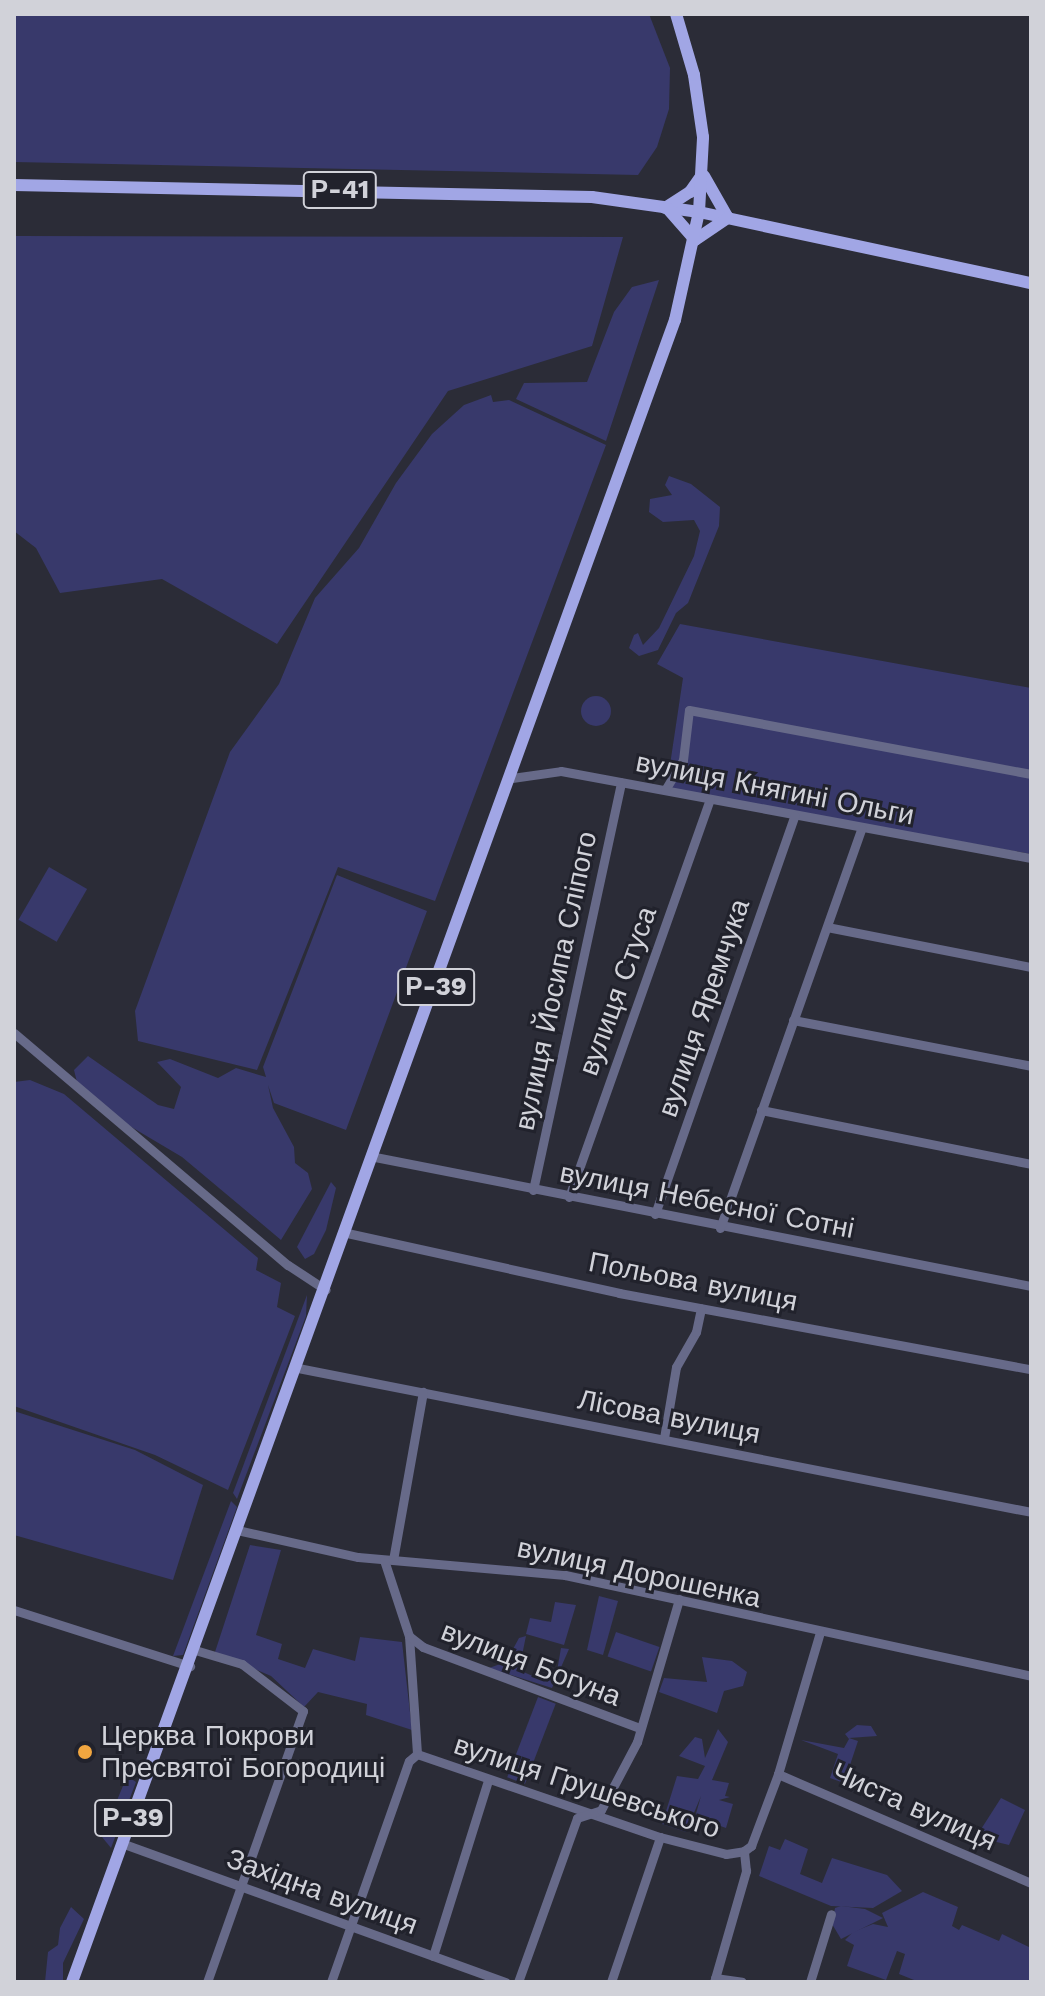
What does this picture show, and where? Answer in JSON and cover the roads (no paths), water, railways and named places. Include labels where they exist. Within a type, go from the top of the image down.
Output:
[{"type":"main road","name":"Р-39","points":[[72,1982],[327,1290],[659,372],[695,240],[703,173],[697,90],[676,14]]},
{"type":"main road","points":[[703,173],[728,218],[695,240],[665,208],[690,192],[703,173]]},
{"type":"main road","name":"Р-41","points":[[14,185],[484,192],[665,208],[699,212],[1031,283]]},
{"type":"street","points":[[665,790],[683,760],[689,710],[1031,774]]},
{"type":"street","name":"вулиця Княгині Ольги","points":[[512,778],[561,771],[1031,858]]},
{"type":"street","name":"вулиця Йосипа Сліпого","points":[[533,1190],[621,782]]},
{"type":"street","name":"вулиця Стуса","points":[[569,1197],[710,799]]},
{"type":"street","name":"вулиця Яремчука","points":[[655,1214],[794,816]]},
{"type":"street","points":[[720,1228],[862,828]]},
{"type":"street","points":[[827,927],[1031,967]]},
{"type":"street","points":[[793,1020],[1031,1066]]},
{"type":"street","points":[[14,1033],[277,1256],[327,1290]]},
{"type":"street","points":[[761,1110],[1031,1164]]},
{"type":"street","name":"вулиця Небесної Сотні","points":[[375,1157],[720,1228],[1031,1286]]},
{"type":"street","name":"Польова вулиця","points":[[347,1233],[701,1309],[1031,1369]]},
{"type":"street","points":[[664,1438],[676,1367],[696,1332],[701,1309]]},
{"type":"street","name":"Лісова вулиця","points":[[298,1368],[1031,1512]]},
{"type":"street","points":[[331,1982],[409,1761],[417,1754],[409,1636],[389,1560],[423,1392]]},
{"type":"street","name":"вулиця Дорошенка","points":[[237,1530],[389,1560],[532,1570],[1031,1676]]},
{"type":"street","points":[[518,1982],[577,1818],[601,1810],[640,1728],[679,1599]]},
{"type":"street","points":[[14,1610],[193,1657],[212,1656],[260,1675],[303,1711],[207,1982]]},
{"type":"street","points":[[742,1982],[714,1980],[746,1871],[744,1851],[778,1774],[820,1632]]},
{"type":"street","name":"вулиця Богуна","points":[[409,1636],[423,1647],[640,1728]]},
{"type":"street","name":"вулиця Грушевського","points":[[417,1754],[660,1837],[726,1854],[744,1851]]},
{"type":"street","name":"Чиста вулиця","points":[[778,1774],[1031,1883]]},
{"type":"street","points":[[433,1956],[488,1780]]},
{"type":"street","points":[[611,1982],[660,1837]]},
{"type":"street","name":"Західна вулиця","points":[[124,1844],[506,1982]]},
{"type":"street","points":[[810,1982],[831,1914]]},
{"type":"place","name":"Церква Покрови Пресвятої Богородиці","points":[[85,1752]]}]
